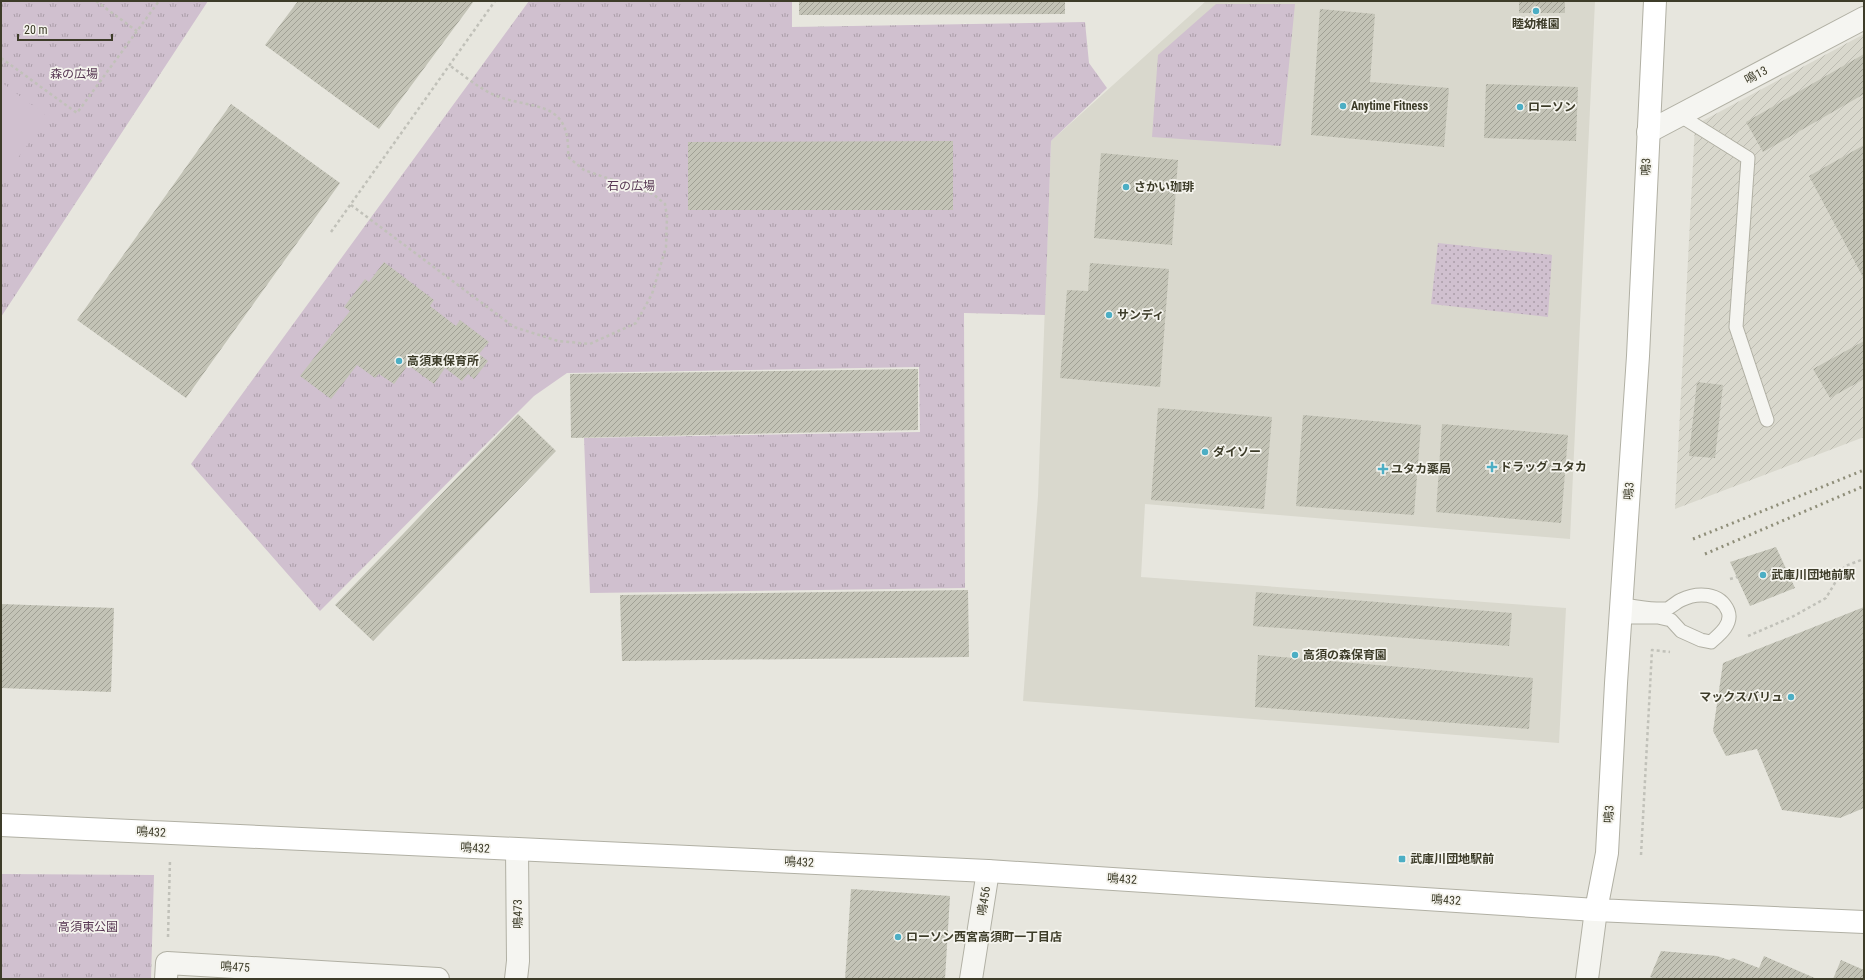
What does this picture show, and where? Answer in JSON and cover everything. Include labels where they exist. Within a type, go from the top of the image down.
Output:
[{"type":"street","name":"鳴3","points":[[1587,979],[1596,910],[1607,853],[1638,356],[1655,1]]},
{"type":"street","name":"鳴13","points":[[1648,132],[1864,18]]},
{"type":"street","name":"鳴432","points":[[1,825],[988,871],[1596,910],[1864,922]]},
{"type":"street","name":"鳴473","points":[[516,979],[518,961],[517,850]]},
{"type":"street","name":"鳴456","points":[[971,979],[988,871]]},
{"type":"street","name":"鳴475","points":[[166,979],[167,963],[438,979]]},
{"type":"lane","points":[[1679,116],[1748,158],[1736,327],[1767,420]]},
{"type":"lane","points":[[1703,594],[1718,597],[1725,604],[1729,613],[1728,623],[1723,631],[1711,642],[1701,640],[1681,631],[1671,620],[1621,611],[1666,609],[1680,600],[1703,594]]},
{"type":"path","points":[[96,1],[138,32]]},
{"type":"path","points":[[1,58],[77,113],[138,32],[159,1]]},
{"type":"path","points":[[332,232],[495,1]]},
{"type":"path","points":[[351,205],[514,327],[558,341],[590,344],[636,323],[652,294],[666,247],[667,217],[665,204],[653,194],[584,170],[568,157],[569,140],[562,120],[545,108],[490,93],[449,66]]},
{"type":"path","points":[[1743,638],[1792,617],[1826,598],[1845,566],[1864,559]]},
{"type":"path","points":[[1641,855],[1652,650],[1676,651]]},
{"type":"path","points":[[169,905],[170,879]]},
{"type":"shaded area","points":[[1206,1],[1595,1],[1570,539],[1145,504],[1141,577],[1566,608],[1559,743],[1023,701],[1038,496],[1051,141]]},
{"type":"shaded area","points":[[1864,34],[1864,437],[1675,509],[1695,125]]},
{"type":"green space","name":"森の広場","points":[[1,1],[208,1],[1,317]]},
{"type":"green space","name":"石の広場","points":[[529,1],[792,1],[792,27],[1085,22],[1089,63],[1107,88],[1051,141],[1045,315],[964,313],[965,588],[590,593],[584,438],[920,432],[919,367],[567,373],[534,396],[320,611],[191,464]]},
{"type":"green space","points":[[1216,4],[1295,4],[1281,146],[1152,137],[1158,55]]},
{"type":"green space","points":[[1,82],[48,117],[1,181]]},
{"type":"green space","points":[[1438,243],[1552,255],[1548,317],[1431,304]]},
{"type":"green space","name":"高須東公園","points":[[1,874],[154,875],[151,979],[1,979]]},
{"type":"building","points":[[298,1],[474,1],[379,129],[265,45]]},
{"type":"building","points":[[799,1],[1065,1],[1065,14],[799,15]]},
{"type":"building","points":[[1519,1],[1565,1],[1565,13],[1519,13]]},
{"type":"building","points":[[1320,9],[1375,14],[1370,82],[1449,88],[1444,147],[1311,135]]},
{"type":"building","points":[[1864,54],[1864,94],[1763,152],[1746,122]]},
{"type":"building","points":[[1486,84],[1578,87],[1576,141],[1484,138]]},
{"type":"building","points":[[231,104],[340,183],[186,398],[77,320]]},
{"type":"building","points":[[953,141],[953,210],[688,210],[688,142]]},
{"type":"building","points":[[1864,145],[1864,279],[1809,176]]},
{"type":"building","points":[[1101,153],[1178,160],[1172,245],[1094,238]]},
{"type":"building","points":[[384,262],[434,300],[430,306],[456,326],[460,320],[489,342],[479,354],[488,361],[474,379],[468,374],[462,381],[445,368],[434,384],[408,365],[394,384],[379,374],[375,378],[357,365],[331,399],[300,376],[350,311],[344,307],[365,279],[369,282]]},
{"type":"building","points":[[1090,263],[1169,269],[1160,387],[1060,378],[1067,290],[1088,291]]},
{"type":"building","points":[[1864,341],[1864,379],[1830,398],[1813,369]]},
{"type":"building","points":[[918,369],[918,430],[571,438],[570,374]]},
{"type":"building","points":[[1697,382],[1723,385],[1715,458],[1689,456]]},
{"type":"building","points":[[1158,408],[1272,417],[1264,509],[1151,500]]},
{"type":"building","points":[[518,414],[556,451],[373,641],[335,605]]},
{"type":"building","points":[[1303,415],[1421,425],[1414,515],[1296,506]]},
{"type":"building","points":[[1442,424],[1568,435],[1561,523],[1436,512]]},
{"type":"building","name":"武庫川団地前駅","points":[[1776,547],[1795,588],[1750,606],[1730,562]]},
{"type":"building","points":[[968,590],[969,657],[622,661],[620,595]]},
{"type":"building","points":[[1256,592],[1512,613],[1509,646],[1253,626]]},
{"type":"building","points":[[1,604],[114,608],[111,692],[1,688]]},
{"type":"building","name":"マックスバリュ","points":[[1864,607],[1864,808],[1840,818],[1782,810],[1757,749],[1726,756],[1713,731],[1723,663]]},
{"type":"building","points":[[1258,655],[1533,678],[1529,729],[1255,707]]},
{"type":"building","name":"ローソン西宮高須町一丁目店","points":[[851,889],[950,896],[945,979],[845,979]]},
{"type":"building","points":[[1661,951],[1717,956],[1729,960],[1733,958],[1759,968],[1764,956],[1817,979],[1655,979],[1650,977]]},
{"type":"building","points":[[1841,960],[1864,970],[1864,979],[1833,979]]},
{"type":"railway","points":[[1693,539],[1864,470]]},
{"type":"railway","points":[[1705,554],[1864,486]]},
{"type":"place","name":"睦幼稚園","points":[[1536,11]]},
{"type":"place","name":"Anytime Fitness","points":[[1343,106]]},
{"type":"place","name":"ローソン","points":[[1520,107]]},
{"type":"place","name":"さかい珈琲","points":[[1126,187]]},
{"type":"place","name":"サンディ","points":[[1109,315]]},
{"type":"place","name":"高須東保育所","points":[[399,361]]},
{"type":"place","name":"ダイソー","points":[[1205,452]]},
{"type":"place","name":"ドラッグ ユタカ","points":[[1492,467]]},
{"type":"place","name":"ユタカ薬局","points":[[1383,469]]},
{"type":"place","name":"武庫川団地前駅","points":[[1763,575]]},
{"type":"place","name":"高須の森保育園","points":[[1295,655]]},
{"type":"place","name":"マックスバリュ","points":[[1791,697]]},
{"type":"place","name":"武庫川団地駅前","points":[[1402,859]]},
{"type":"place","name":"ローソン西宮高須町一丁目店","points":[[898,937]]}]
